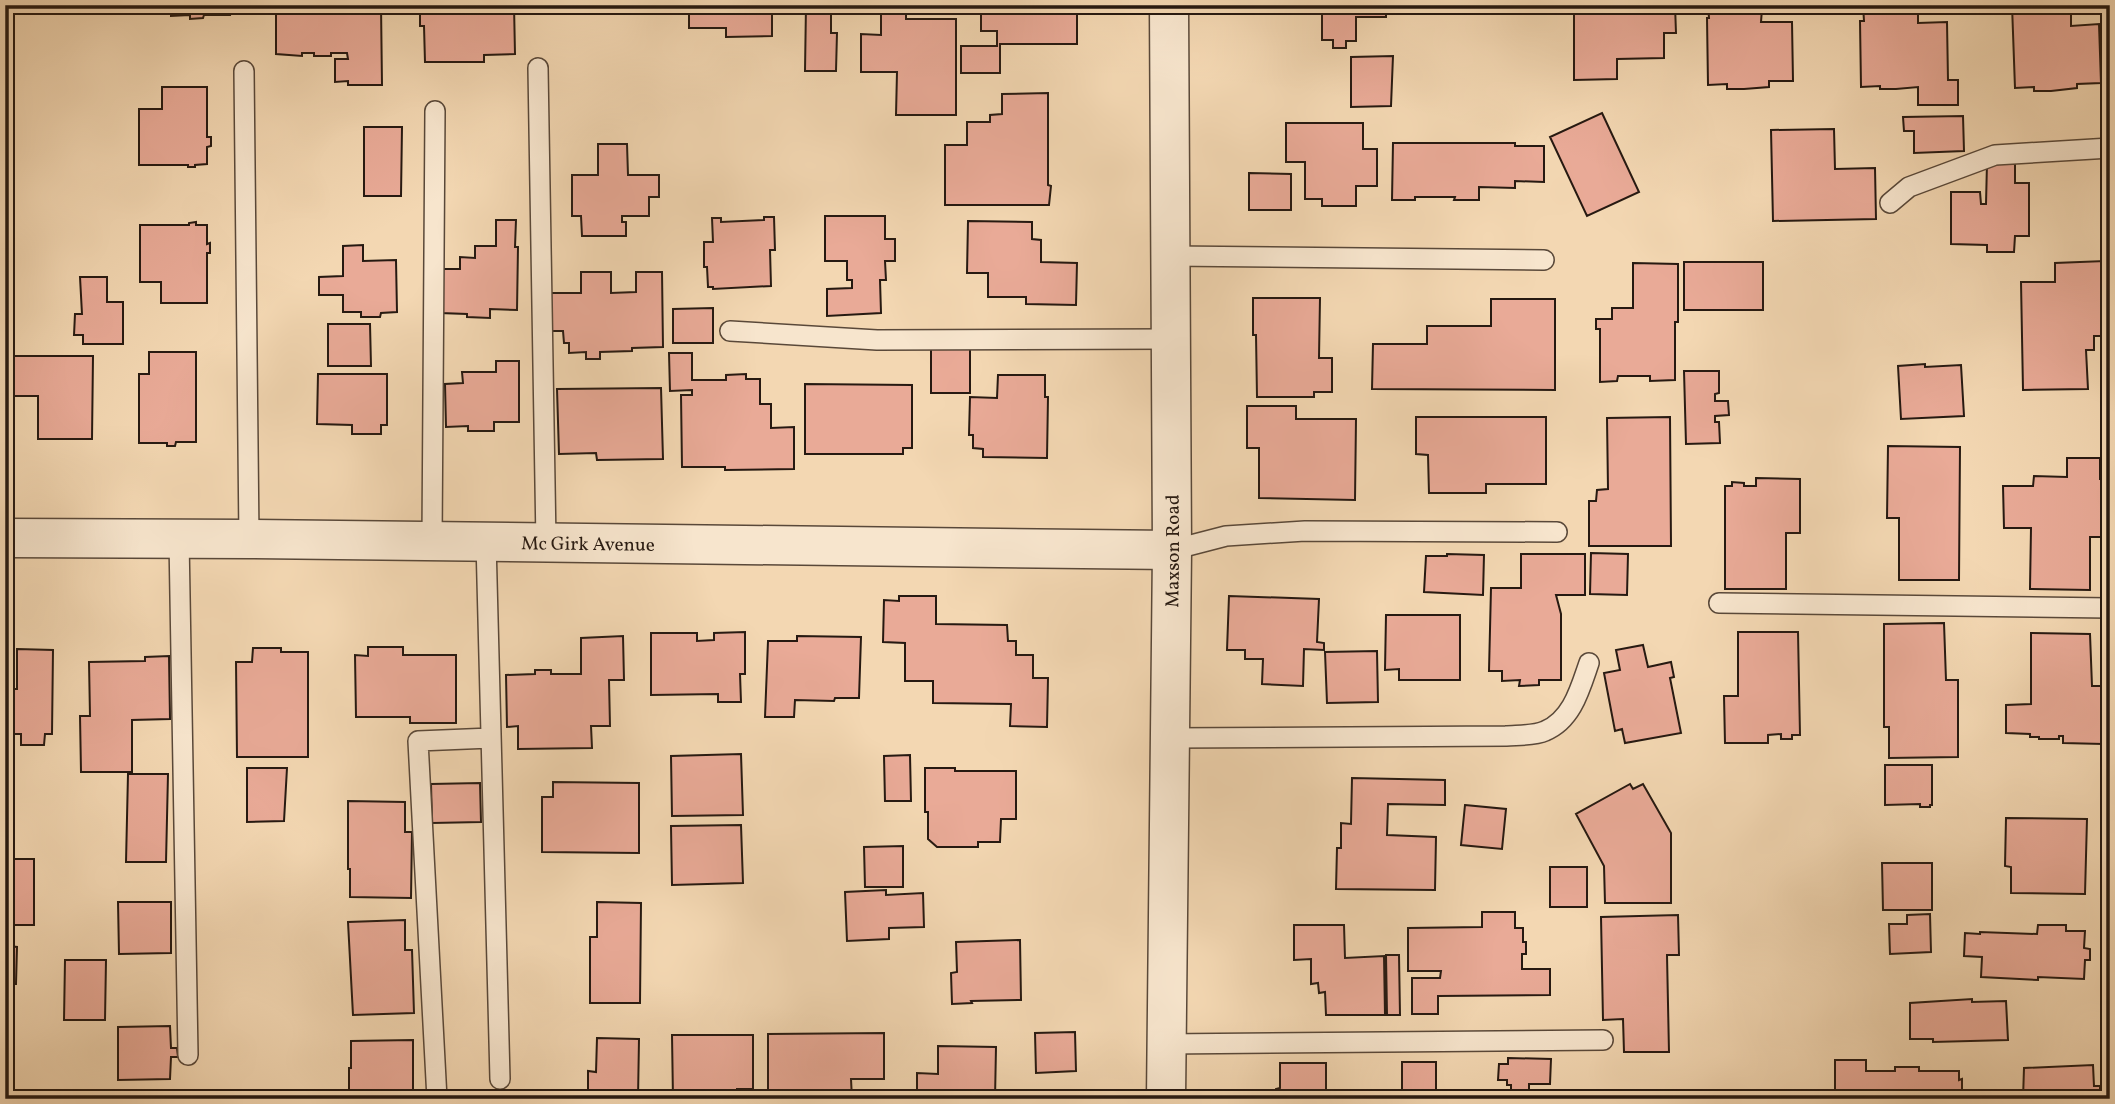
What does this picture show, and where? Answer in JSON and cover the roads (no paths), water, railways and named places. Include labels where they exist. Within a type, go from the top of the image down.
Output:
[{"type":"street","name":"Maxson Road","points":[[1166,1099],[1172,550],[1169,5]]},
{"type":"street","name":"Mc Girk Avenue","points":[[5,538],[1172,550]]},
{"type":"lane","points":[[538,68],[547,543]]},
{"type":"lane","points":[[244,71],[249,539]]},
{"type":"lane","points":[[432,541],[435,111]]},
{"type":"lane","points":[[1890,203],[1909,187],[1996,155],[2110,148]]},
{"type":"lane","points":[[1170,256],[1545,260]]},
{"type":"lane","points":[[730,331],[877,340],[1170,339]]},
{"type":"lane","points":[[1172,550],[1226,536],[1304,531],[1557,532]]},
{"type":"lane","points":[[179,539],[188,1055]]},
{"type":"lane","points":[[486,542],[500,1079]]},
{"type":"lane","points":[[1719,603],[2110,608]]},
{"type":"lane","points":[[1170,738],[1506,736],[1544,732],[1564,717],[1578,696],[1589,663]]},
{"type":"lane","points":[[437,1099],[418,740],[491,738]]},
{"type":"lane","points":[[1165,1044],[1604,1040]]}]
